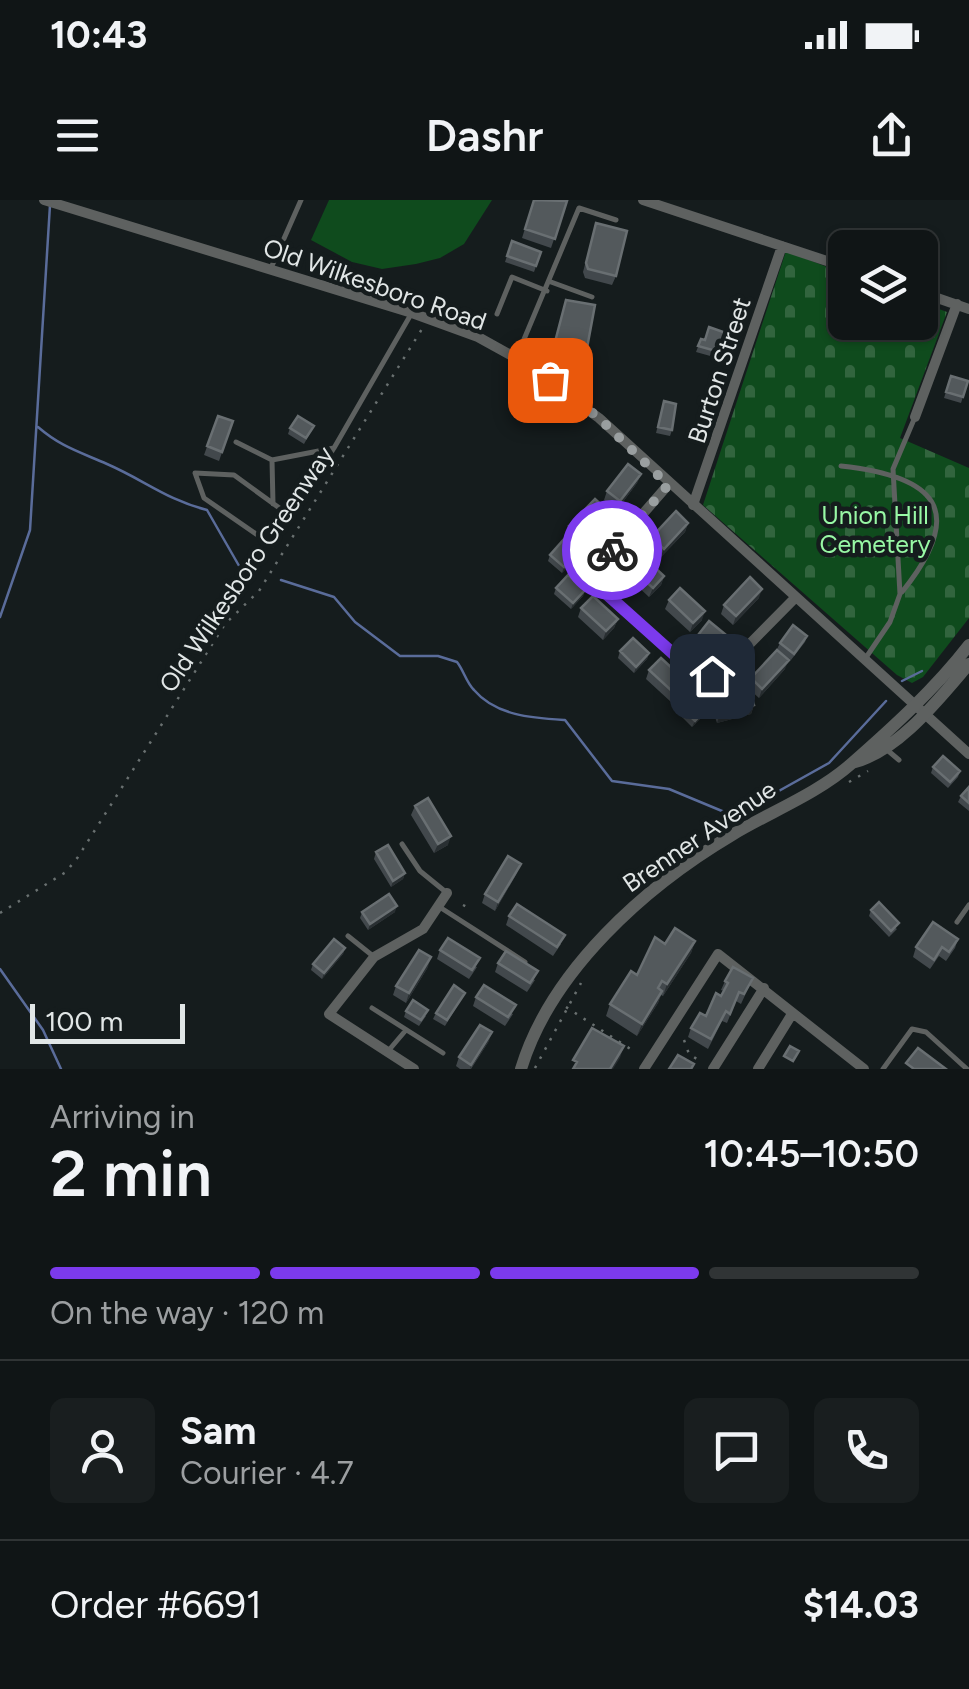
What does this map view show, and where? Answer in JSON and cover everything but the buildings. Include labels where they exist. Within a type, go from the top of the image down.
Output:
[{"type":"street","name":"Old Wilkesboro Road","points":[[44,200],[412,313],[478,337],[516,358],[569,393],[969,754]]},
{"type":"street","points":[[643,200],[828,261]]},
{"type":"street","name":"Burton Street","points":[[693,506],[782,246]]},
{"type":"street","points":[[938,298],[969,309]]},
{"type":"street","points":[[915,417],[957,304]]},
{"type":"street","points":[[668,485],[601,562],[601,589],[697,675],[712,676],[724,671],[794,598]]},
{"type":"street","name":"Brenner Avenue","points":[[852,764],[866,760],[884,747],[919,710],[969,645]]},
{"type":"street","name":"Brenner Avenue","points":[[523,1068],[576,970],[625,914],[714,846],[852,764],[969,664]]},
{"type":"street","points":[[414,1069],[329,1014],[374,957],[423,929],[447,893]]},
{"type":"street","points":[[644,1069],[718,954],[864,1069]]},
{"type":"street","points":[[708,1066],[764,988]]},
{"type":"street","points":[[758,1069],[792,1014]]},
{"type":"lane","points":[[271,268],[302,200]]},
{"type":"lane","points":[[516,358],[579,208],[616,220]]},
{"type":"lane","points":[[497,314],[512,277],[547,291]]},
{"type":"lane","points":[[550,282],[592,297]]},
{"type":"lane","points":[[289,515],[234,475],[196,473],[204,498],[272,546],[412,313]]},
{"type":"lane","points":[[900,594],[899,521],[892,478],[900,446],[915,417]]},
{"type":"lane","points":[[236,442],[272,460],[334,448]]},
{"type":"lane","points":[[272,460],[274,506]]},
{"type":"lane","points":[[840,466],[892,478],[928,492],[941,512],[936,536],[900,594],[890,622],[863,662]]},
{"type":"lane","points":[[884,747],[899,760]]},
{"type":"lane","points":[[402,844],[420,871],[447,893]]},
{"type":"lane","points":[[956,922],[969,905]]},
{"type":"lane","points":[[438,906],[526,962]]},
{"type":"lane","points":[[348,936],[374,957]]},
{"type":"lane","points":[[372,1008],[443,1054]]},
{"type":"lane","points":[[883,1069],[912,1029],[926,1032],[968,1069]]},
{"type":"lane","points":[[387,1052],[406,1030]]},
{"type":"path","name":"Old Wilkesboro Greenway","points":[[0,914],[66,872],[78,857],[226,624],[259,591],[428,319]]},
{"type":"path","points":[[837,789],[870,769]]},
{"type":"path","points":[[464,904],[469,908]]},
{"type":"path","points":[[523,1068],[586,975]]},
{"type":"path","points":[[565,1006],[635,1052]]},
{"type":"path","points":[[684,1040],[688,1054],[708,1066]]},
{"type":"green space","points":[[329,200],[492,200],[464,244],[440,258],[382,269],[352,262],[311,240]]},
{"type":"green space","name":"Union Hill Cemetery","points":[[786,251],[828,267],[828,340],[937,340],[900,438],[969,468],[969,618],[923,677],[912,683],[897,675],[703,505]]},
{"type":"green space","name":"Union Hill Cemetery","points":[[938,309],[947,312],[938,336]]},
{"type":"waterway","points":[[0,617],[30,530],[50,205]]},
{"type":"waterway","points":[[38,427],[71,448],[180,501],[207,510],[242,571]]},
{"type":"waterway","points":[[281,580],[334,597],[355,622],[400,656],[438,656],[457,662],[471,687],[493,705],[528,716],[565,720],[612,781],[669,789],[734,816],[829,763],[886,701]]},
{"type":"waterway","points":[[902,681],[922,671]]},
{"type":"waterway","points":[[0,969],[43,1030],[61,1069]]},
{"type":"way so far","points":[[550,380],[599,418],[668,485],[612,550]]},
{"type":"route","points":[[612,550],[601,562],[601,589],[697,675],[712,676]]}]
